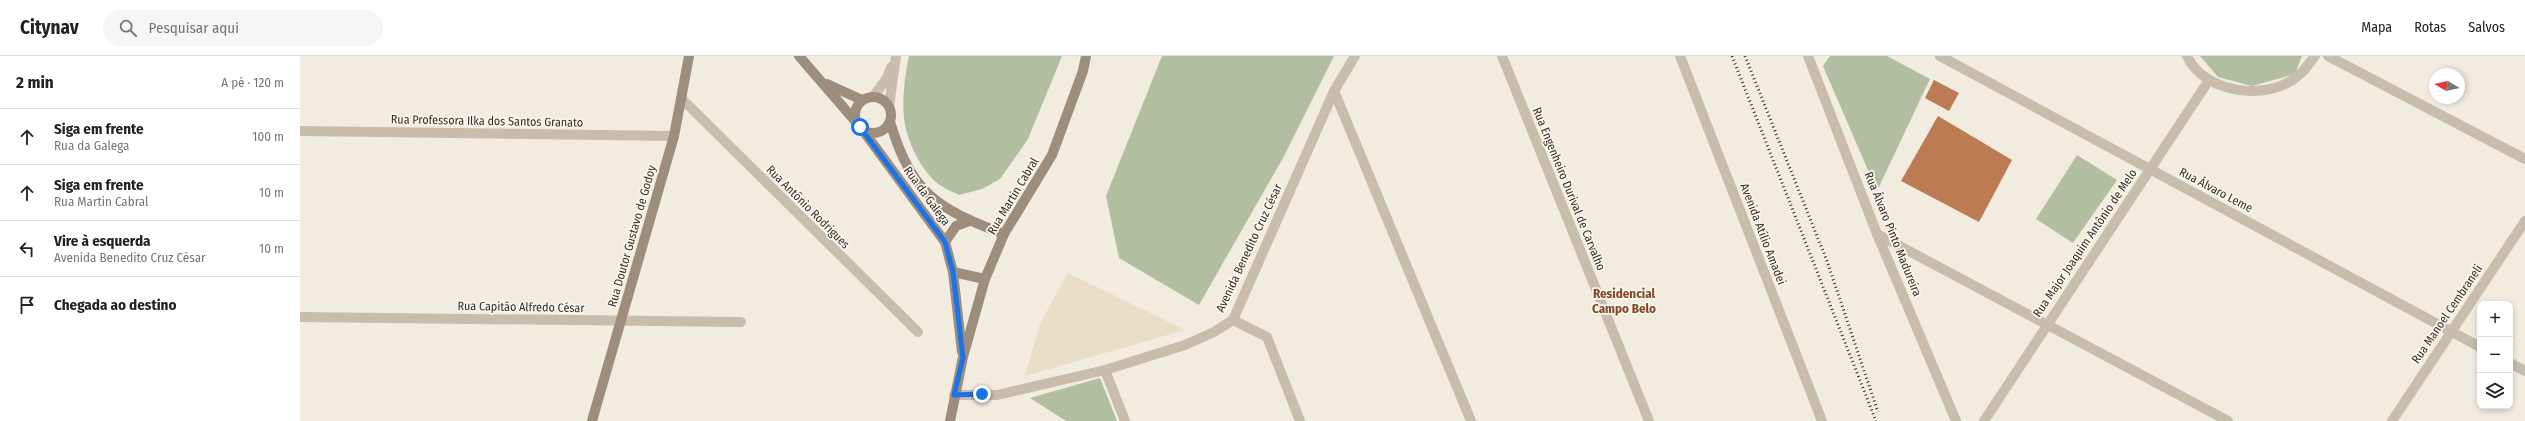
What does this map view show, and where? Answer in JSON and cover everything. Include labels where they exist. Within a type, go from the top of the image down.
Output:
[{"type":"main road","name":"Rua Doutor Gustavo de Godoy","points":[[592,421],[674,136],[689,56]]},
{"type":"main road","name":"Rua da Galega","points":[[799,56],[859,125],[945,242],[953,272],[963,358]]},
{"type":"main road","name":"Rua Martin Cabral","points":[[950,421],[954,395],[984,279],[1004,234],[1052,155],[1083,71],[1086,56]]},
{"type":"main road","name":"Rua da Galega","points":[[820,80],[862,100]]},
{"type":"main road","points":[[873,96],[884,100],[889,106],[890,122],[877,133],[859,125],[856,110],[862,100],[873,96]]},
{"type":"main road","name":"Rua da Galega","points":[[890,122],[899,152],[917,182],[940,206],[969,221],[1004,234]]},
{"type":"main road","points":[[945,242],[956,226],[969,221]]},
{"type":"main road","points":[[953,272],[984,279]]},
{"type":"street","points":[[873,96],[887,78],[896,56]]},
{"type":"street","points":[[889,106],[896,56]]},
{"type":"street","name":"Avenida Benedito Cruz César","points":[[954,395],[997,395],[1105,370],[1186,345],[1214,332],[1233,320],[1334,91],[1355,56]]},
{"type":"street","name":"Rua Engenheiro Durival de Carvalho","points":[[1502,56],[1649,421]]},
{"type":"street","name":"Avenida Atílio Amadei","points":[[1680,56],[1822,421]]},
{"type":"street","name":"Rua Álvaro Leme","points":[[1940,56],[2477,345]]},
{"type":"street","points":[[2187,56],[2209,80],[2239,92],[2270,90],[2298,76],[2315,56]]},
{"type":"street","points":[[2328,56],[2525,159]]},
{"type":"street","name":"Rua Álvaro Pinto Madureira","points":[[1813,59],[1877,234],[1956,421]]},
{"type":"street","name":"Rua Major Joaquim Antônio de Melo","points":[[1984,421],[2209,80]]},
{"type":"street","points":[[1334,91],[1471,421]]},
{"type":"street","name":"Rua Antônio Rodrigues","points":[[682,99],[918,332]]},
{"type":"street","name":"Rua Professora Ilka dos Santos Granato","points":[[300,131],[674,136]]},
{"type":"street","name":"Rua Manoel Cembraneli","points":[[2392,421],[2525,221]]},
{"type":"street","points":[[1877,234],[2228,421]]},
{"type":"street","name":"Rua Capitão Alfredo César","points":[[300,316],[741,322]]},
{"type":"street","points":[[1233,320],[1266,337],[1300,421]]},
{"type":"street","points":[[2513,365],[2525,372]]},
{"type":"street","points":[[1105,370],[1125,421]]},
{"type":"green space","points":[[909,56],[1062,56],[1028,139],[1000,179],[982,189],[959,195],[933,180],[927,173],[916,155],[905,127],[903,103]]},
{"type":"green space","points":[[1162,56],[1334,56],[1283,158],[1199,305],[1119,258],[1106,196]]},
{"type":"green space","points":[[1830,56],[1887,56],[1930,79],[1877,191],[1823,66]]},
{"type":"green space","points":[[2200,56],[2302,56],[2295,74],[2252,86],[2218,77]]},
{"type":"green space","points":[[2077,155],[2117,180],[2073,243],[2036,219]]},
{"type":"green space","points":[[1100,378],[1117,421],[1066,421],[1030,398]]},
{"type":"shaded area","points":[[1068,273],[1185,330],[1025,376],[1040,324]]},
{"type":"building","points":[[1934,80],[1959,93],[1949,111],[1925,98]]},
{"type":"building","points":[[1938,116],[2012,160],[1979,222],[1901,181]]},
{"type":"railway","points":[[1732,56],[1876,421]]},
{"type":"railway","points":[[1745,56],[1827,261],[1878,412]]},
{"type":"district","name":"Residencial Campo Belo","points":[[1624,300]]},
{"type":"route","points":[[860,127],[945,242],[953,272],[963,358],[954,395],[982,394]]}]
